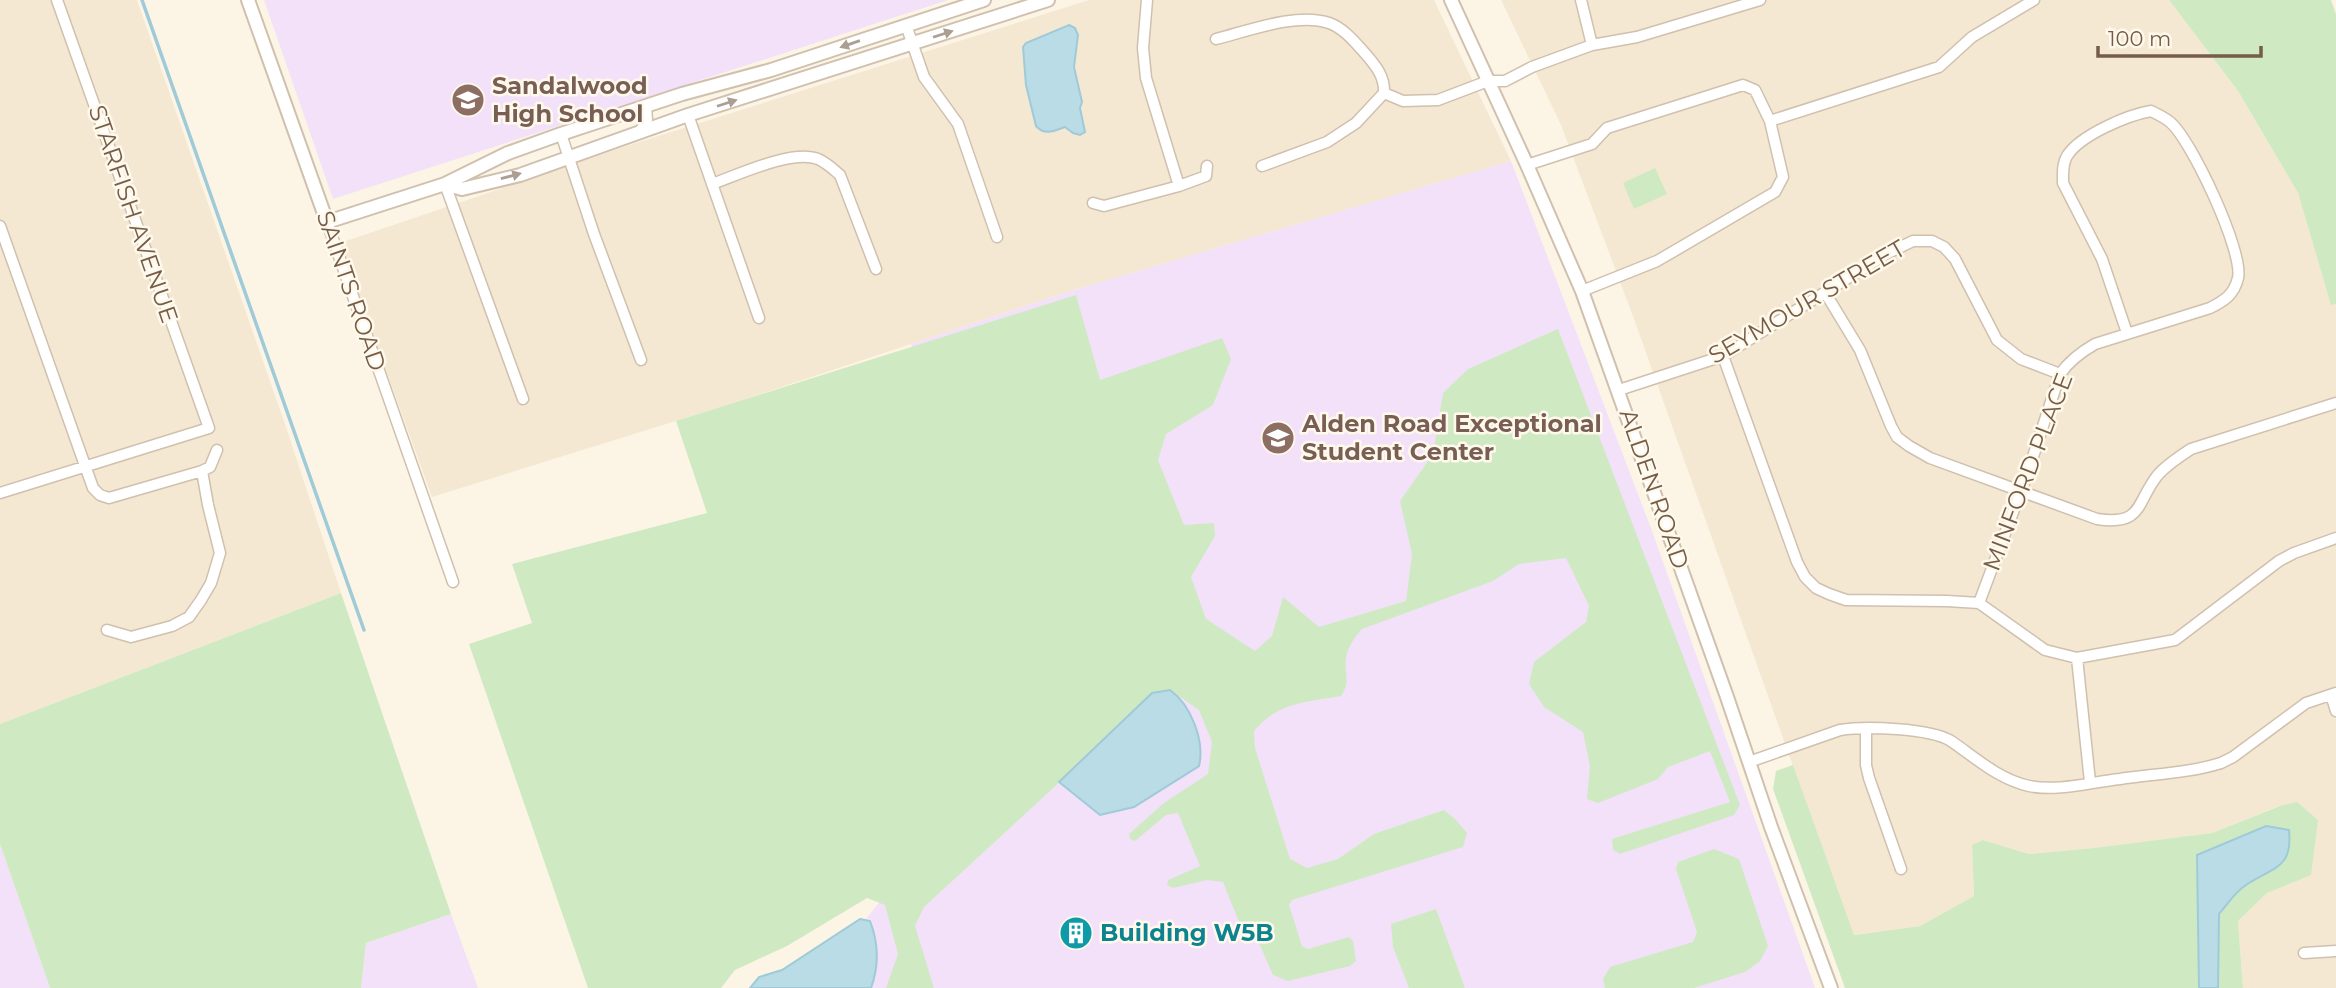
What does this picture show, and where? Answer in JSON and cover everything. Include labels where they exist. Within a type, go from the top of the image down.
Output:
[{"type":"street","name":"STARFISH AVENUE","points":[[57,0],[209,428],[84,466]]},
{"type":"street","name":"SAINTS ROAD","points":[[248,0],[453,582]]},
{"type":"street","points":[[327,222],[445,184],[508,153],[561,134],[771,70],[984,0]]},
{"type":"street","points":[[445,184],[461,189],[520,175],[688,116],[1048,0]]},
{"type":"street","points":[[1147,0],[1143,66],[1179,186]]},
{"type":"street","name":"ALDEN ROAD","points":[[1451,0],[1582,291],[1771,827],[1831,988]]},
{"type":"street","points":[[1581,0],[1592,45]]},
{"type":"street","points":[[1384,93],[1403,101],[1438,100],[1489,81],[1505,81],[1532,67],[1592,45],[1637,37],[1759,0]]},
{"type":"street","points":[[1770,121],[1939,67],[1972,37],[2034,0]]},
{"type":"street","points":[[1216,39],[1302,20],[1329,23],[1342,30],[1370,58],[1381,73],[1384,93]]},
{"type":"street","points":[[906,25],[924,77],[957,124],[997,237]]},
{"type":"street","points":[[1527,165],[1592,144],[1607,128],[1743,85],[1755,90],[1770,121],[1783,177],[1775,192],[1657,261],[1582,291]]},
{"type":"street","points":[[1262,166],[1328,142],[1356,123],[1384,93]]},
{"type":"street","points":[[639,133],[646,120],[646,106]]},
{"type":"street","name":"MINFORD PLACE","points":[[1979,603],[2060,374],[2079,353],[2095,344],[2225,301],[2232,294],[2238,278],[2239,268],[2234,248],[2218,208],[2183,137],[2171,122],[2151,111],[2135,114],[2081,142],[2066,157],[2063,170],[2063,183],[2102,259],[2127,333]]},
{"type":"street","points":[[688,116],[758,318]]},
{"type":"street","points":[[561,134],[641,360]]},
{"type":"street","points":[[712,184],[802,156],[823,162],[840,175],[876,269]]},
{"type":"street","points":[[1093,203],[1104,206],[1179,186],[1206,176],[1207,166]]},
{"type":"street","points":[[445,184],[523,399]]},
{"type":"street","points":[[0,226],[93,488],[100,495],[109,498],[202,471],[210,467],[217,450]]},
{"type":"street","name":"SEYMOUR STREET","points":[[1619,390],[1723,356],[1888,253],[1913,241],[1932,242],[1944,247],[1955,258],[1997,340],[2021,359],[2060,374]]},
{"type":"street","points":[[1826,294],[1860,350],[1898,437],[1930,458],[2097,519],[2118,521],[2139,510],[2156,477],[2171,462],[2191,449],[2336,403]]},
{"type":"street","points":[[1723,356],[1797,562],[1805,577],[1816,588],[1846,600],[1979,603],[2045,650],[2077,658],[2175,640],[2279,561],[2336,538]]},
{"type":"street","points":[[0,493],[84,466]]},
{"type":"street","points":[[107,630],[131,638],[172,626],[189,617],[201,600],[211,583],[220,553],[202,471]]},
{"type":"street","points":[[2077,658],[2090,782]]},
{"type":"street","points":[[1749,762],[1840,730],[1909,730],[1941,736],[1997,774],[2030,786],[2066,786],[2221,764],[2306,703],[2333,694],[2336,711]]},
{"type":"street","points":[[1866,729],[1866,765],[1869,778],[1901,869]]},
{"type":"street","points":[[2304,953],[2336,951]]},
{"type":"shaded area","points":[[0,0],[137,0],[341,593],[0,724]]},
{"type":"shaded area","name":"Sandalwood High School","points":[[264,0],[948,0],[333,199]]},
{"type":"shaded area","points":[[1089,0],[1434,0],[1511,161],[1074,290],[724,406],[432,497],[340,243],[630,145]]},
{"type":"shaded area","points":[[1501,0],[2169,0],[2238,91],[2298,193],[2331,304],[2336,304],[2336,988],[2243,988],[2238,921],[2267,893],[2311,874],[2279,806],[2212,833],[2093,848],[2029,854],[1983,840],[1972,846],[1974,896],[1920,926],[1853,935],[1634,319],[1561,125]]},
{"type":"shaded area","points":[[1511,161],[1652,531],[1815,988],[812,988],[1023,719],[911,344],[1074,290]]},
{"type":"shaded area","points":[[0,844],[50,988],[0,988]]},
{"type":"shaded area","points":[[451,914],[478,988],[361,988],[366,943]]},
{"type":"green space","points":[[2169,0],[2331,0],[2336,14],[2336,304],[2331,305],[2298,193],[2238,91]]},
{"type":"green space","points":[[1655,168],[1667,194],[1634,209],[1623,183]]},
{"type":"green space","points":[[1076,295],[1100,380],[1222,338],[1231,359],[1213,405],[1166,434],[1158,460],[1184,525],[1214,523],[1215,536],[1191,577],[1206,619],[1255,651],[1272,636],[1283,597],[1319,627],[1406,601],[1412,554],[1400,501],[1433,454],[1443,393],[1468,369],[1558,329],[1740,805],[1734,815],[1620,854],[1613,850],[1612,839],[1730,802],[1710,751],[1668,767],[1658,779],[1598,803],[1587,799],[1590,766],[1583,732],[1544,707],[1529,684],[1534,662],[1586,622],[1589,606],[1566,558],[1519,564],[1493,581],[1362,629],[1347,654],[1346,682],[1341,696],[1283,709],[1263,721],[1254,731],[1255,748],[1290,859],[1307,868],[1338,859],[1374,834],[1444,810],[1467,833],[1463,847],[1292,900],[1289,905],[1302,946],[1308,949],[1349,937],[1353,941],[1356,961],[1350,966],[1288,981],[1273,975],[1255,934],[1241,927],[1223,882],[1207,880],[1173,888],[1167,885],[1168,880],[1200,866],[1178,813],[1166,815],[1135,841],[1130,839],[1129,834],[1164,803],[1208,774],[1212,742],[1199,710],[1170,690],[1152,693],[924,907],[915,926],[934,988],[886,988],[898,954],[885,905],[867,898],[787,946],[735,970],[721,988],[588,988],[469,644],[532,623],[512,564],[707,513],[676,421]]},
{"type":"green space","points":[[341,593],[451,914],[366,943],[361,988],[50,988],[0,844],[0,724]]},
{"type":"green space","points":[[1793,765],[1854,935],[1920,926],[1974,896],[1972,845],[1983,840],[2029,854],[2093,848],[2212,833],[2297,802],[2318,820],[2311,875],[2267,893],[2238,921],[2243,988],[2218,988],[2219,914],[2243,887],[2279,866],[2197,855],[2199,988],[1845,988],[1773,789],[1776,771]]},
{"type":"green space","points":[[1714,849],[1739,859],[1768,946],[1760,961],[1745,972],[1694,988],[1605,988],[1603,979],[1610,967],[1693,942],[1697,932],[1676,869],[1678,862]]},
{"type":"green space","points":[[1436,909],[1465,988],[1409,988],[1393,947],[1391,924]]},
{"type":"water","points":[[1069,25],[1075,28],[1078,35],[1074,67],[1085,132],[1080,135],[1065,127],[1046,132],[1039,129],[1026,85],[1023,47],[1026,43]]},
{"type":"water","points":[[1170,690],[1184,705],[1195,724],[1200,746],[1199,766],[1134,807],[1100,815],[1059,782],[1152,693]]},
{"type":"water","points":[[2266,826],[2289,830],[2288,853],[2273,870],[2238,891],[2219,914],[2218,988],[2199,988],[2197,855]]},
{"type":"water","points":[[860,919],[870,921],[875,938],[877,963],[871,988],[750,988],[759,977],[782,970]]},
{"type":"waterway","points":[[142,0],[364,630]]},
{"type":"place","name":"Sandalwood High School","points":[[468,100]]},
{"type":"place","name":"Alden Road Exceptional Student Center","points":[[1278,438]]},
{"type":"place","name":"Building W5B","points":[[1076,933]]}]
